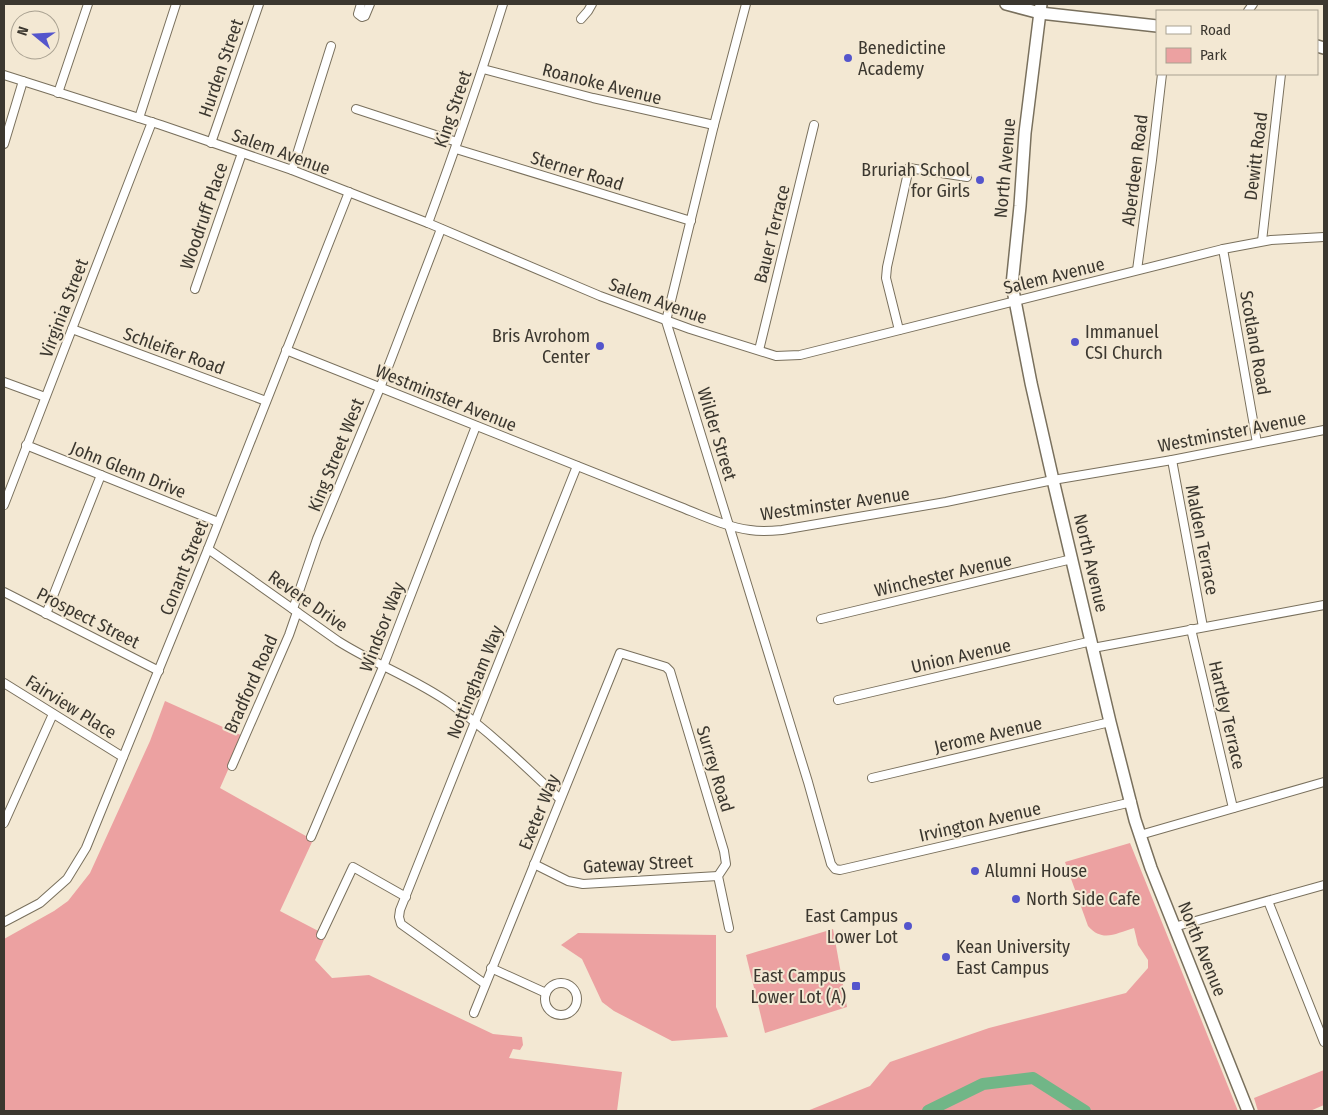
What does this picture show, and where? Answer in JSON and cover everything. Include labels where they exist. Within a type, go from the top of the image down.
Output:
[{"type":"main road","points":[[1006,4],[1156,26]]},
{"type":"main road","name":"North Avenue","points":[[1041,8],[1025,133],[1012,285],[1015,301],[1031,384],[1110,722],[1140,835],[1174,927],[1248,1111]]},
{"type":"street","points":[[58,93],[87,4]]},
{"type":"street","points":[[139,118],[176,4]]},
{"type":"street","name":"Hurden Street","points":[[212,143],[259,4]]},
{"type":"street","points":[[361,4],[358,14],[362,17],[365,16],[370,4]]},
{"type":"street","name":"King Street","points":[[428,223],[483,69],[503,4]]},
{"type":"street","points":[[581,18],[592,4]]},
{"type":"street","points":[[666,321],[746,4]]},
{"type":"street","points":[[292,170],[332,46]]},
{"type":"street","name":"Roanoke Avenue","points":[[483,69],[593,98],[714,125]]},
{"type":"street","name":"Aberdeen Road","points":[[1137,270],[1162,75]]},
{"type":"street","name":"Dewitt Road","points":[[1262,241],[1281,75]]},
{"type":"street","name":"Salem Avenue","points":[[4,76],[152,122],[292,170],[428,223],[600,296],[666,321],[776,356],[800,355],[1224,249],[1262,241],[1324,237]]},
{"type":"street","points":[[4,144],[23,82]]},
{"type":"street","name":"Sterner Road","points":[[356,109],[456,145],[690,221]]},
{"type":"street","name":"Virginia Street","points":[[4,505],[6,495],[152,122]]},
{"type":"street","name":"Bauer Terrace","points":[[759,350],[814,126]]},
{"type":"street","name":"Woodruff Place","points":[[195,289],[242,153]]},
{"type":"street","points":[[899,330],[886,272],[909,168],[967,177]]},
{"type":"street","name":"Conant Street","points":[[4,922],[40,903],[68,880],[86,848],[208,549],[349,192]]},
{"type":"street","name":"King Street West","points":[[295,611],[317,539],[380,388],[441,229]]},
{"type":"street","name":"Scotland Road","points":[[1224,249],[1257,443]]},
{"type":"street","name":"Wilder Street","points":[[666,321],[808,782],[831,864],[835,869]]},
{"type":"street","name":"Schleifer Road","points":[[72,329],[266,401]]},
{"type":"street","name":"Westminster Avenue","points":[[286,350],[729,525],[767,532],[946,502],[1324,430]]},
{"type":"street","points":[[4,382],[45,397]]},
{"type":"street","name":"Windsor Way","points":[[311,837],[383,666],[476,426]]},
{"type":"street","name":"John Glenn Drive","points":[[26,445],[218,522]]},
{"type":"street","name":"Malden Terrace","points":[[1172,460],[1203,626]]},
{"type":"street","name":"Nottingham Way","points":[[485,984],[401,924],[399,918],[400,910],[577,466]]},
{"type":"street","points":[[46,614],[101,475]]},
{"type":"street","name":"Revere Drive","points":[[208,549],[356,653],[430,690],[451,703],[493,737],[560,799]]},
{"type":"street","name":"Winchester Avenue","points":[[821,619],[1072,559]]},
{"type":"street","name":"Prospect Street","points":[[4,592],[159,671]]},
{"type":"street","name":"Union Avenue","points":[[838,700],[1093,644],[1191,629],[1324,605]]},
{"type":"street","name":"Bradford Road","points":[[232,766],[289,635],[295,611]]},
{"type":"street","name":"Hartley Terrace","points":[[1191,629],[1233,808]]},
{"type":"street","name":"Exeter Way","points":[[474,1013],[620,653]]},
{"type":"street","name":"Surrey Road","points":[[620,653],[666,666],[670,672],[724,851],[726,864],[718,876],[729,928]]},
{"type":"street","name":"Fairview Place","points":[[4,683],[123,757]]},
{"type":"street","points":[[4,823],[53,714]]},
{"type":"street","name":"Jerome Avenue","points":[[872,778],[1110,722]]},
{"type":"street","points":[[1140,835],[1324,782]]},
{"type":"street","name":"Irvington Avenue","points":[[835,869],[840,870],[1132,802]]},
{"type":"street","name":"Gateway Street","points":[[534,864],[568,880],[583,884],[718,876]]},
{"type":"street","points":[[322,936],[353,867],[406,897]]},
{"type":"street","points":[[1174,927],[1324,885]]},
{"type":"street","points":[[1268,901],[1324,1042]]},
{"type":"street","points":[[492,968],[546,993]]},
{"type":"street","points":[[556,984],[571,986],[576,994],[574,1009],[566,1014],[556,1014],[548,1009],[546,993],[556,984]]},
{"type":"green space","points":[[165,701],[243,736],[220,788],[313,840],[280,911],[326,935],[315,960],[332,978],[369,975],[493,1034],[522,1037],[523,1045],[520,1050],[513,1049],[509,1058],[622,1072],[617,1111],[4,1111],[4,939],[68,901],[90,873],[150,741]]},
{"type":"green space","points":[[1130,843],[1238,1111],[807,1111],[870,1086],[890,1062],[989,1028],[1126,993],[1148,968],[1148,960],[1138,945],[1134,928],[1115,934],[1104,935],[1099,934],[1088,926],[1065,862]]},
{"type":"green space","points":[[833,929],[847,1007],[765,1033],[746,955]]},
{"type":"green space","points":[[578,933],[716,935],[716,1007],[728,1037],[672,1041],[614,1011],[602,1002],[582,959],[561,945]]},
{"type":"green space","points":[[1324,1070],[1324,1105],[1310,1111],[1258,1111],[1254,1098]]},
{"type":"waterway","points":[[928,1111],[983,1084],[1033,1078],[1085,1111]]},
{"type":"place","name":"Benedictine Academy","points":[[848,58]]},
{"type":"place","name":"Bruriah School for Girls","points":[[980,180]]},
{"type":"place","name":"Immanuel CSI Church","points":[[1075,342]]},
{"type":"place","name":"Bris Avrohom Center","points":[[600,346]]},
{"type":"place","name":"Alumni House","points":[[975,871]]},
{"type":"place","name":"North Side Cafe","points":[[1016,899]]},
{"type":"place","name":"East Campus Lower Lot","points":[[908,926]]},
{"type":"place","name":"Kean University East Campus","points":[[946,957]]},
{"type":"place","name":"East Campus Lower Lot (A)","points":[[856,986]]}]
